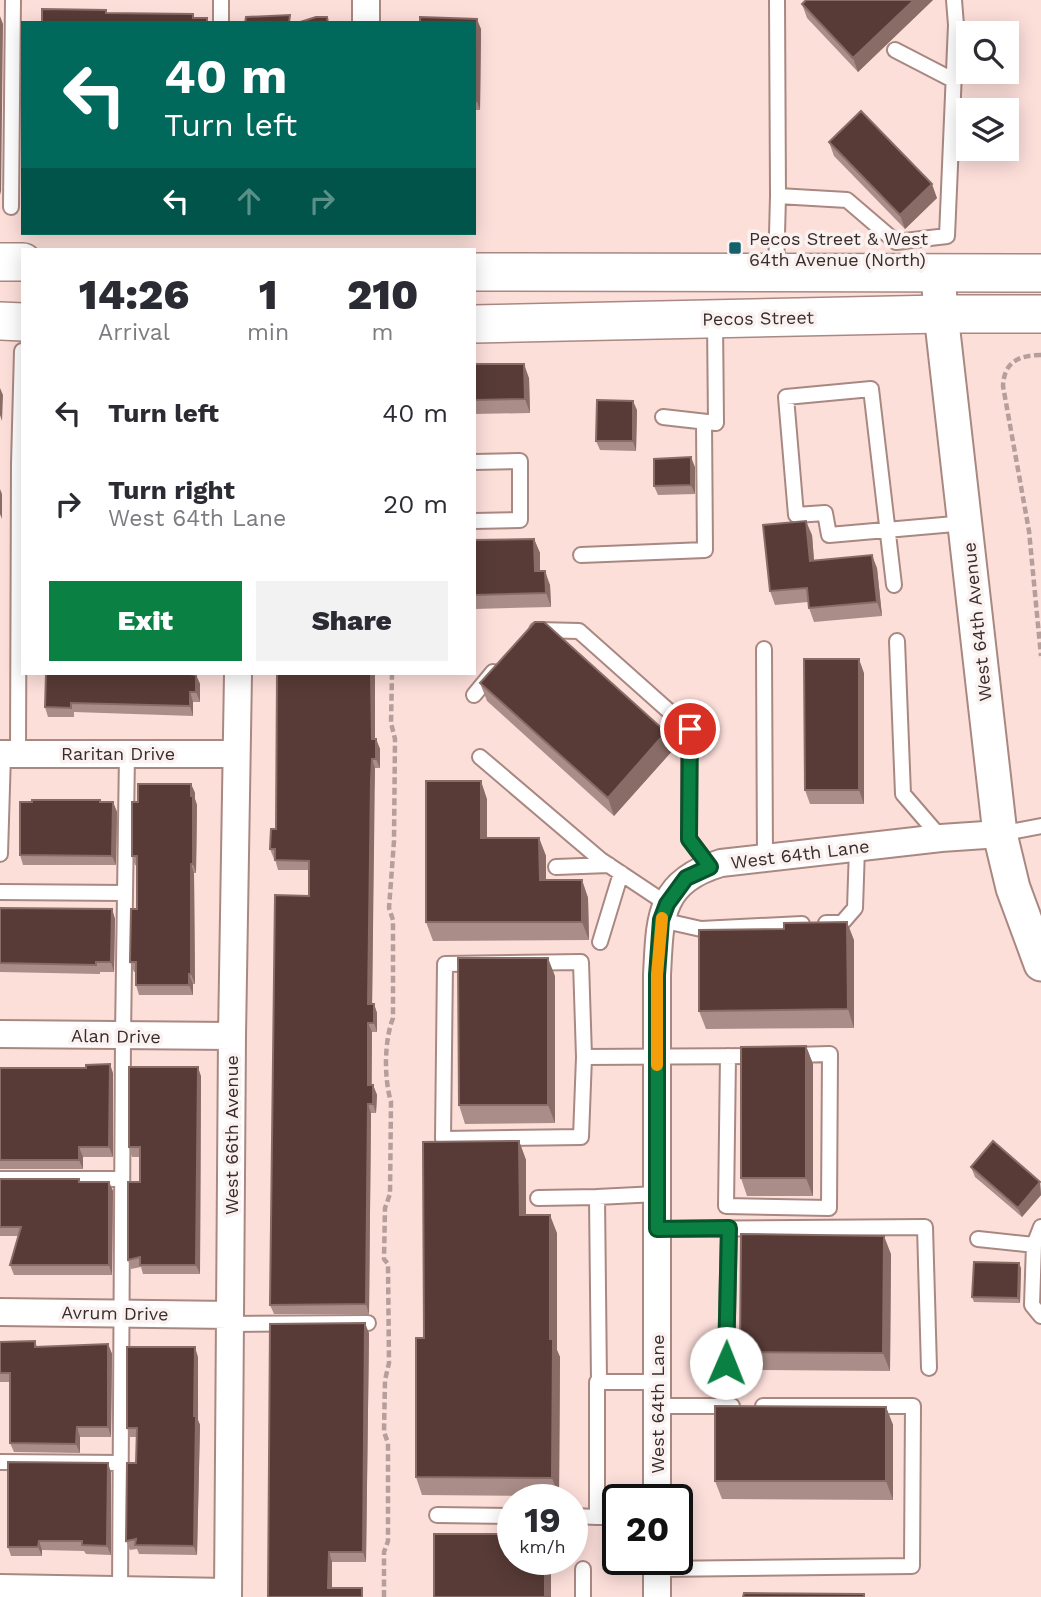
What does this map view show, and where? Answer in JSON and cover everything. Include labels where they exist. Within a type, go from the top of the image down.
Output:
[{"type":"main road","points":[[0,262],[21,262]]},
{"type":"main road","points":[[476,272],[1041,273]]},
{"type":"main road","name":"Pecos Street","points":[[476,324],[1041,314]]},
{"type":"main road","points":[[0,321],[21,322]]},
{"type":"street","points":[[366,0],[366,21]]},
{"type":"street","name":"West 64th Avenue","points":[[938,273],[1000,834],[1016,899],[1041,964]]},
{"type":"street","name":"West 66th Avenue","points":[[228,1595],[238,675]]},
{"type":"street","name":"Raritan Drive","points":[[7,754],[236,754]]},
{"type":"street","name":"West 64th Lane","points":[[657,1484],[657,975],[664,912],[686,878],[710,867],[765,858],[1000,834]]},
{"type":"street","name":"Alan Drive","points":[[0,1034],[232,1036]]},
{"type":"street","name":"Avrum Drive","points":[[0,1312],[123,1314],[230,1320]]},
{"type":"street","points":[[657,1575],[657,1597]]},
{"type":"street","points":[[7,1591],[228,1595]]},
{"type":"lane","points":[[11,207],[17,108],[13,0]]},
{"type":"lane","points":[[221,0],[221,21]]},
{"type":"lane","points":[[776,273],[777,0]]},
{"type":"lane","points":[[778,196],[847,200],[896,242],[947,236],[956,25],[954,0]]},
{"type":"lane","points":[[895,50],[953,80]]},
{"type":"lane","points":[[663,417],[716,423],[715,319]]},
{"type":"lane","points":[[894,585],[887,530],[871,388],[786,397],[796,514],[825,513],[829,536],[887,530],[966,523]]},
{"type":"lane","points":[[581,555],[705,550],[704,422]]},
{"type":"lane","points":[[476,462],[520,461],[520,520],[476,521]]},
{"type":"lane","points":[[0,854],[7,754],[20,647],[21,464]]},
{"type":"lane","points":[[522,639],[530,630],[579,631],[690,729],[689,839],[710,867]]},
{"type":"lane","points":[[897,642],[904,794],[941,838]]},
{"type":"lane","points":[[764,649],[765,858]]},
{"type":"lane","points":[[474,695],[506,658]]},
{"type":"lane","points":[[120,1593],[127,753]]},
{"type":"lane","points":[[480,757],[664,912],[701,929],[842,923],[855,908],[857,848]]},
{"type":"lane","points":[[1000,834],[1041,826]]},
{"type":"lane","points":[[556,867],[615,869]]},
{"type":"lane","points":[[600,942],[615,869]]},
{"type":"lane","points":[[0,892],[125,893]]},
{"type":"lane","points":[[580,962],[584,1056],[581,1137],[443,1139],[445,964],[580,962]]},
{"type":"lane","points":[[584,1056],[831,1054],[829,1208],[726,1206],[729,1056]]},
{"type":"lane","points":[[0,1179],[122,1179]]},
{"type":"lane","points":[[538,1198],[657,1194]]},
{"type":"lane","points":[[597,1197],[597,1517]]},
{"type":"lane","points":[[657,1229],[925,1227],[929,1368]]},
{"type":"lane","points":[[1041,1227],[1034,1245],[1032,1305],[1041,1316]]},
{"type":"lane","points":[[726,1363],[729,1228]]},
{"type":"lane","points":[[978,1239],[1034,1245]]},
{"type":"lane","points":[[230,1320],[368,1323]]},
{"type":"lane","points":[[599,1382],[657,1394],[913,1406],[912,1566],[693,1564]]},
{"type":"lane","points":[[0,1462],[121,1464]]},
{"type":"lane","points":[[437,1515],[497,1516]]},
{"type":"lane","points":[[588,1517],[602,1517]]},
{"type":"lane","points":[[583,1575],[583,1597]]},
{"type":"path","points":[[1041,355],[1027,355],[1014,360],[1007,369],[1003,386],[1030,531],[1041,656]]},
{"type":"path","points":[[384,1597],[384,1552],[388,1541],[385,1380],[389,1363],[388,1264],[384,1259],[385,1208],[390,1194],[391,1102],[387,1088],[388,1030],[393,1018],[393,920],[389,908],[394,841],[395,739],[391,723],[392,675]]},
{"type":"building","points":[[806,0],[914,0],[853,58],[802,4]]},
{"type":"building","points":[[42,9],[193,14],[193,18],[207,18],[207,21],[42,21]]},
{"type":"building","points":[[290,15],[289,21],[245,21],[246,17]]},
{"type":"building","points":[[327,17],[328,21],[303,21]]},
{"type":"building","points":[[420,17],[477,19],[477,101],[476,21],[420,21]]},
{"type":"building","points":[[861,111],[932,184],[900,215],[829,142]]},
{"type":"building","points":[[476,364],[524,364],[525,399],[476,400]]},
{"type":"building","points":[[597,400],[633,401],[633,441],[596,441]]},
{"type":"building","points":[[691,457],[691,485],[654,486],[654,459]]},
{"type":"building","points":[[806,521],[810,561],[872,555],[877,602],[809,608],[807,588],[770,591],[763,525]]},
{"type":"building","points":[[534,539],[535,571],[545,571],[546,593],[476,595],[476,540]]},
{"type":"building","points":[[535,622],[544,622],[666,732],[608,798],[480,683]]},
{"type":"building","points":[[804,659],[859,659],[859,790],[805,790]]},
{"type":"building","points":[[46,675],[196,675],[196,692],[190,692],[190,706],[71,703],[71,708],[45,707]]},
{"type":"building","points":[[277,675],[371,675],[372,739],[376,739],[376,759],[372,759],[371,780],[368,1004],[374,1004],[374,1023],[368,1023],[368,1085],[373,1085],[373,1104],[368,1104],[366,1304],[270,1305],[275,895],[309,896],[309,861],[275,860],[275,849],[270,849],[271,829],[276,829]]},
{"type":"building","points":[[426,781],[481,781],[481,838],[539,838],[540,880],[582,880],[582,922],[426,922]]},
{"type":"building","points":[[138,784],[191,784],[193,864],[189,985],[136,985],[136,962],[130,962],[131,909],[137,909],[137,856],[132,856],[132,802],[138,802]]},
{"type":"building","points":[[20,802],[113,802],[112,856],[20,855]]},
{"type":"building","points":[[0,908],[112,909],[111,962],[96,962],[96,965],[0,963]]},
{"type":"building","points":[[847,922],[848,1009],[699,1011],[699,930],[784,929],[784,923]]},
{"type":"building","points":[[458,958],[548,958],[548,1105],[459,1105]]},
{"type":"building","points":[[806,1046],[806,1178],[741,1178],[741,1047]]},
{"type":"building","points":[[110,1064],[109,1147],[79,1147],[79,1160],[0,1160],[0,1068],[86,1068],[86,1065]]},
{"type":"building","points":[[129,1067],[198,1067],[196,1265],[140,1265],[140,1257],[128,1260],[128,1182],[140,1182],[140,1147],[129,1147]]},
{"type":"building","points":[[519,1141],[520,1215],[550,1215],[552,1478],[416,1477],[416,1338],[424,1338],[423,1142]]},
{"type":"building","points":[[993,1141],[1040,1182],[1018,1208],[971,1167]]},
{"type":"building","points":[[0,1179],[79,1179],[79,1182],[109,1182],[109,1265],[10,1265],[21,1227],[0,1227]]},
{"type":"building","points":[[741,1234],[884,1236],[883,1353],[740,1352]]},
{"type":"building","points":[[974,1262],[1019,1263],[1018,1298],[972,1297]]},
{"type":"building","points":[[365,1323],[363,1552],[329,1552],[328,1588],[362,1588],[362,1597],[268,1597],[270,1324]]},
{"type":"building","points":[[35,1341],[35,1347],[108,1344],[108,1427],[77,1427],[76,1444],[10,1443],[10,1373],[0,1373],[0,1342]]},
{"type":"building","points":[[127,1347],[195,1347],[194,1546],[135,1545],[136,1539],[126,1541],[127,1463],[136,1463],[137,1428],[127,1428]]},
{"type":"building","points":[[715,1406],[886,1407],[886,1481],[715,1481]]},
{"type":"building","points":[[8,1462],[108,1463],[107,1546],[82,1545],[82,1541],[39,1541],[38,1547],[8,1547]]},
{"type":"building","points":[[434,1534],[497,1534],[497,1575],[545,1575],[545,1597],[434,1597]]},
{"type":"building","points":[[744,1593],[864,1594],[864,1597],[743,1597]]},
{"type":"slow traffic","points":[[657,1065],[657,975],[662,918]]},
{"type":"place","name":"Pecos Street & West 64th Avenue (North)","points":[[735,248]]},
{"type":"route","points":[[690,729],[689,839],[710,867],[686,878],[667,904],[661,920],[657,975],[657,1229],[729,1228],[726,1363]]}]
